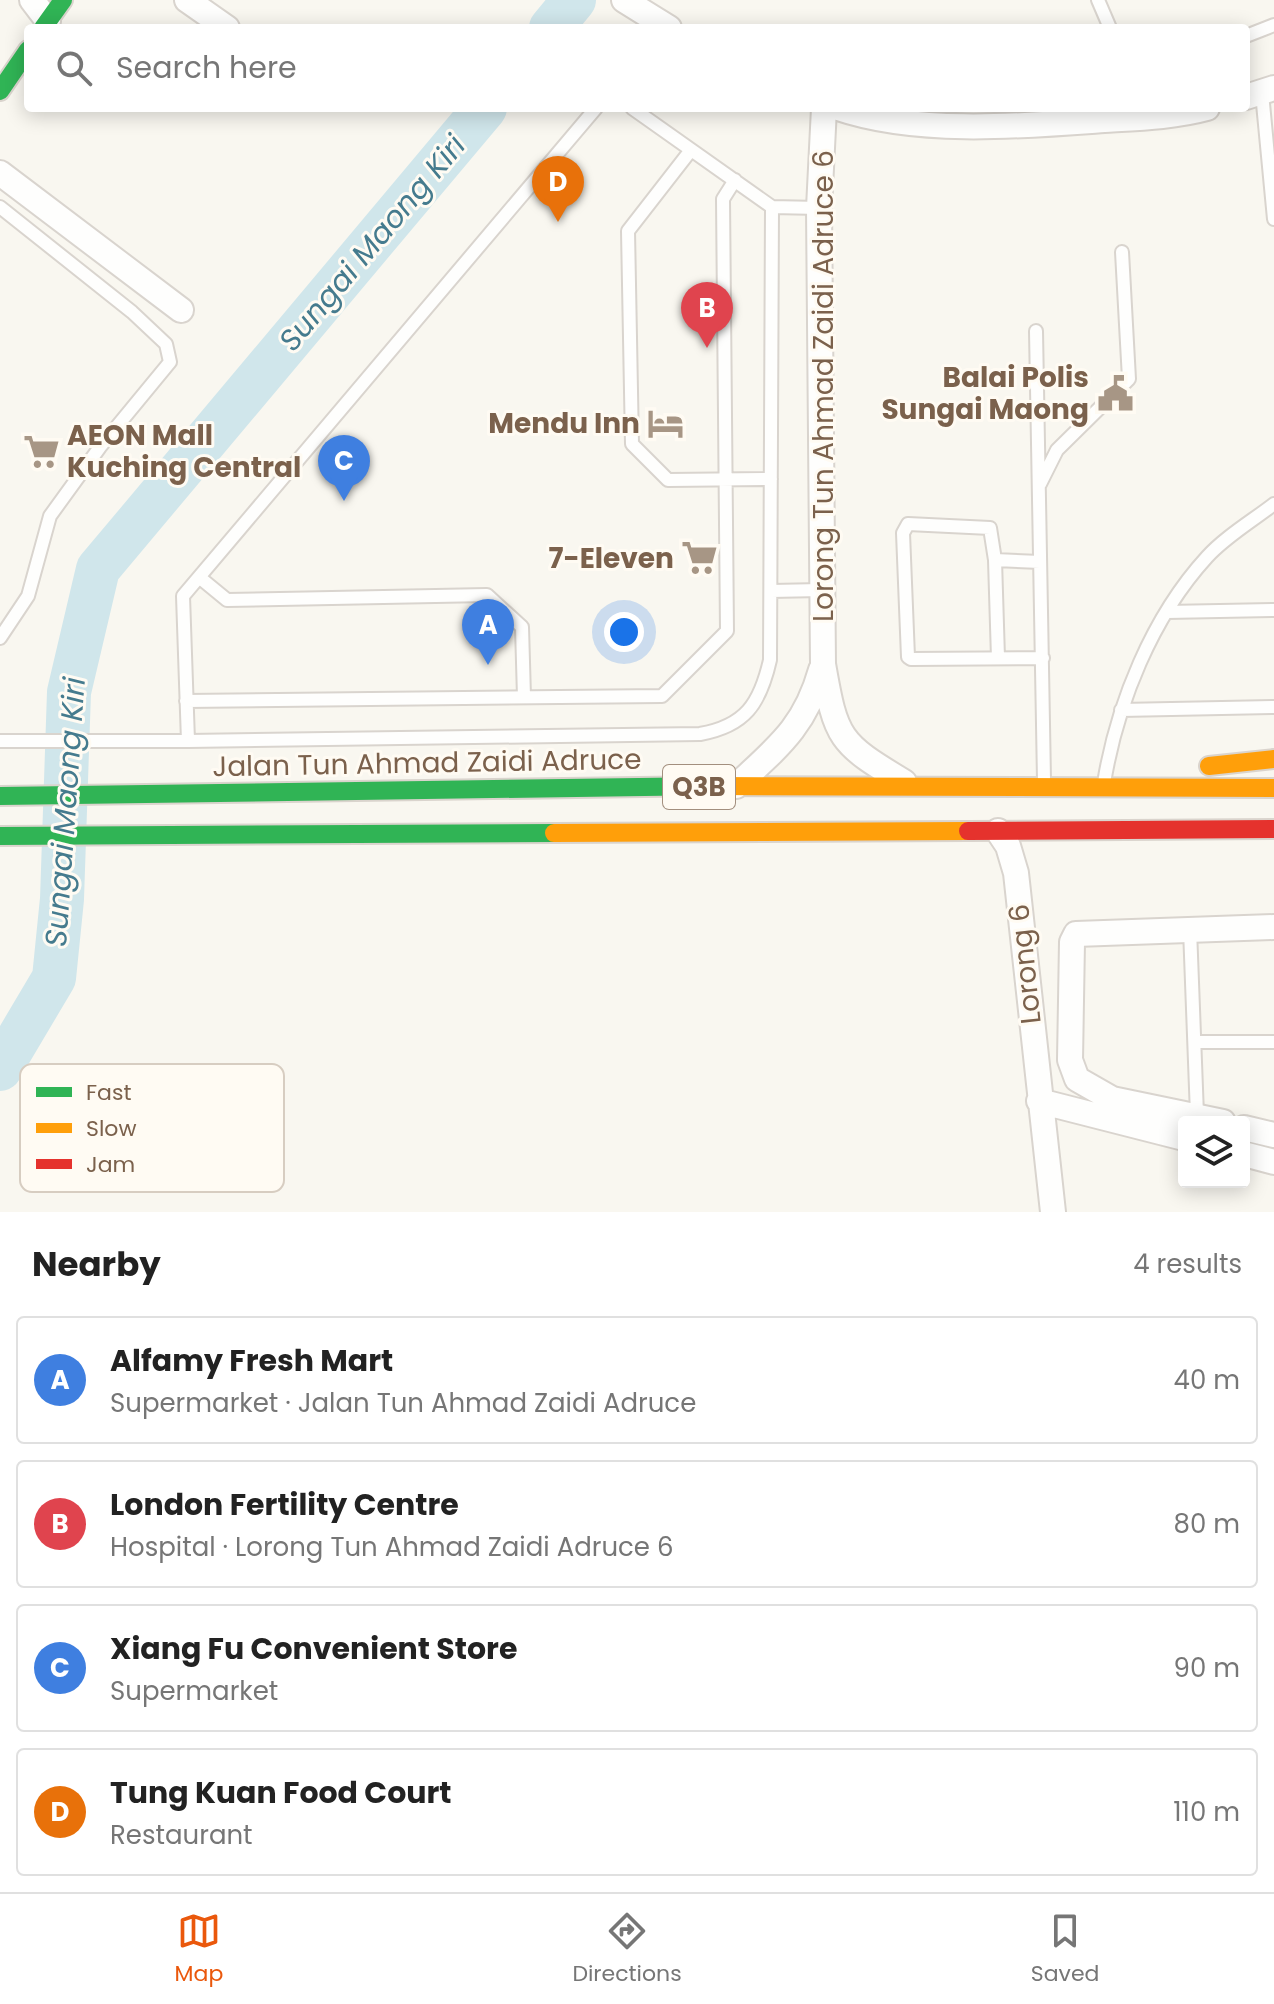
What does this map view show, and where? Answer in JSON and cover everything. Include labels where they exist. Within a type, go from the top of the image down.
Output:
[{"type":"main road","points":[[46,24],[63,0]]},
{"type":"main road","points":[[0,91],[24,56]]},
{"type":"main road","points":[[1141,787],[1182,770],[1274,759]]},
{"type":"main road","name":"Jalan Tun Ahmad Zaidi Adruce","points":[[0,796],[736,786],[1274,788]]},
{"type":"main road","points":[[1147,829],[1189,852]]},
{"type":"main road","points":[[0,836],[162,838],[1274,829]]},
{"type":"street","points":[[32,0],[46,24]]},
{"type":"street","points":[[187,0],[221,24]]},
{"type":"street","points":[[624,0],[655,24]]},
{"type":"street","name":"Lorong Tun Ahmad Zaidi Adruce 6","points":[[824,112],[819,208],[823,664],[833,722],[847,742],[865,759],[910,786]]},
{"type":"street","points":[[850,112],[865,117],[1002,128],[1142,113]]},
{"type":"street","points":[[0,173],[181,310]]},
{"type":"street","name":"Lorong Tun Ahmad Zaidi Adruce 6","points":[[736,786],[798,724],[811,704],[823,664]]},
{"type":"street","name":"Lorong 6","points":[[998,831],[1008,846],[1016,873],[1053,1212]]},
{"type":"street","points":[[1178,1135],[1127,1112],[1112,1099],[1077,1079],[1070,1060],[1072,942],[1076,934],[1274,927]]},
{"type":"street","points":[[1039,1101],[1127,1112],[1201,1116]]},
{"type":"street","points":[[1250,1129],[1274,1135]]},
{"type":"street","points":[[1250,1156],[1274,1162]]},
{"type":"lane","points":[[1098,0],[1108,24]]},
{"type":"lane","points":[[1250,34],[1274,25]]},
{"type":"lane","points":[[1261,93],[1274,219]]},
{"type":"lane","points":[[188,741],[183,596],[593,112]]},
{"type":"lane","points":[[638,112],[772,207],[819,208]]},
{"type":"lane","points":[[691,150],[628,231],[632,444],[668,480],[771,479]]},
{"type":"lane","points":[[186,701],[662,696],[727,631],[723,199],[735,180]]},
{"type":"lane","points":[[0,207],[132,312],[166,344],[170,362],[100,447],[50,516],[28,596],[0,638]]},
{"type":"lane","points":[[4,740],[188,741],[700,734],[737,722],[764,687],[770,660],[772,207]]},
{"type":"lane","points":[[1038,487],[1057,450],[1129,379],[1122,252]]},
{"type":"lane","points":[[1036,331],[1044,787]]},
{"type":"lane","points":[[1103,787],[1121,710],[1167,612],[1208,556],[1274,504]]},
{"type":"lane","points":[[998,658],[992,533],[984,525],[908,524],[904,528],[908,657],[998,658],[1043,658]]},
{"type":"lane","points":[[995,560],[1040,562]]},
{"type":"lane","points":[[199,577],[227,600],[487,595],[522,627],[524,697]]},
{"type":"lane","points":[[771,591],[821,590]]},
{"type":"lane","points":[[1167,612],[1274,610]]},
{"type":"lane","points":[[1121,710],[1274,707]]},
{"type":"lane","points":[[1190,929],[1197,1042],[1197,1115]]},
{"type":"lane","points":[[1197,1042],[1274,1042]]},
{"type":"waterway","name":"Sungai Maong Kiri","points":[[554,24],[574,0]]},
{"type":"waterway","name":"Sungai Maong Kiri","points":[[0,1069],[54,978],[62,899],[69,692],[98,569],[482,112]]},
{"type":"traffic: fast","points":[[46,24],[63,0]]},
{"type":"traffic: fast","points":[[0,91],[24,56]]},
{"type":"traffic: fast","points":[[0,796],[713,786]]},
{"type":"traffic: fast","points":[[0,836],[554,833]]},
{"type":"traffic: slow","points":[[1209,766],[1274,759]]},
{"type":"traffic: slow","points":[[713,786],[1274,788]]},
{"type":"traffic: slow","points":[[554,833],[968,831]]},
{"type":"traffic: jam","points":[[968,831],[1274,829]]},
{"type":"place","name":"Tung Kuan Food Court","points":[[558,222]]},
{"type":"place","name":"London Fertility Centre","points":[[707,348]]},
{"type":"place","name":"Balai Polis Sungai Maong","points":[[1115,393]]},
{"type":"place","name":"Mendu Inn","points":[[666,423]]},
{"type":"place","name":"AEON Mall Kuching Central","points":[[41,451]]},
{"type":"place","name":"Xiang Fu Convenient Store","points":[[344,501]]},
{"type":"place","name":"7-Eleven","points":[[700,558]]},
{"type":"place","name":"Alfamy Fresh Mart","points":[[488,665]]}]
